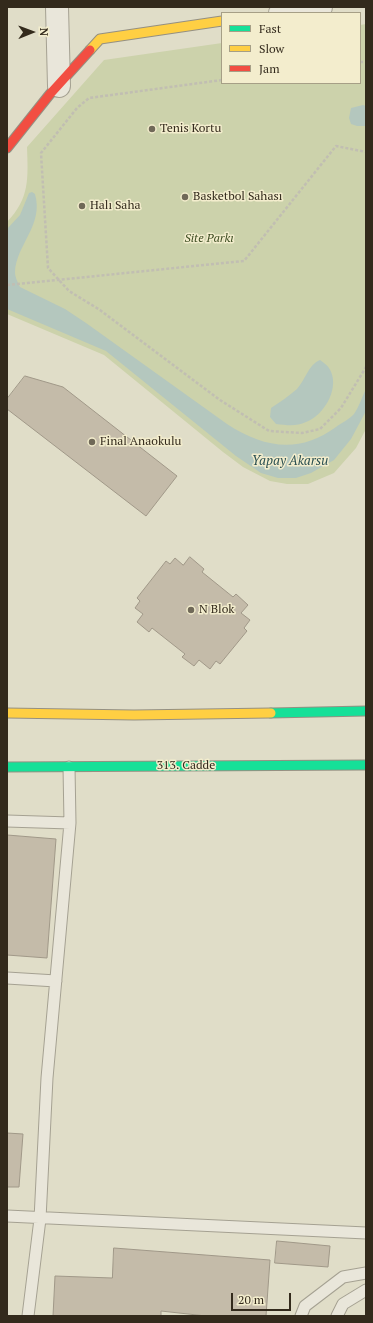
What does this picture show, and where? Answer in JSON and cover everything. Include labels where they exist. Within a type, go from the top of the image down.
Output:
[{"type":"street","points":[[57,7],[59,86]]},
{"type":"street","points":[[287,12],[321,7]]},
{"type":"street","points":[[7,148],[100,39],[221,21]]},
{"type":"street","points":[[7,713],[134,715],[366,711]]},
{"type":"street","name":"313. Cadde","points":[[7,767],[366,765]]},
{"type":"lane","points":[[28,1316],[40,1219],[47,1078],[70,823],[69,767]]},
{"type":"lane","points":[[7,821],[70,823]]},
{"type":"lane","points":[[7,978],[56,982]]},
{"type":"lane","points":[[7,1216],[40,1219],[366,1233]]},
{"type":"lane","points":[[301,1316],[306,1306],[343,1277],[366,1274]]},
{"type":"lane","points":[[343,1277],[366,1280]]},
{"type":"lane","points":[[338,1316],[344,1304],[366,1290]]},
{"type":"path","points":[[221,80],[89,98],[77,108],[41,153],[48,268],[69,291],[100,310],[220,400],[269,431],[302,433],[320,429],[341,408],[366,367]]},
{"type":"path","points":[[7,284],[244,261],[336,146],[366,152]]},
{"type":"green space","name":"Site Parkı","points":[[366,24],[366,429],[356,448],[334,473],[308,484],[287,484],[270,481],[243,467],[223,452],[104,355],[7,314],[7,222],[15,213],[24,196],[28,168],[27,147],[104,60],[221,43],[221,84],[361,84],[361,25]]},
{"type":"water","points":[[363,105],[366,106],[366,126],[351,124],[349,118],[351,108]]},
{"type":"water","name":"Yapay Akarsu","points":[[32,192],[35,194],[37,205],[36,215],[17,262],[15,272],[20,287],[65,309],[227,424],[241,432],[268,443],[282,445],[295,444],[322,436],[354,414],[366,389],[366,411],[351,439],[334,460],[311,473],[296,478],[278,478],[261,473],[236,456],[106,351],[7,309],[7,229],[20,215],[29,193]]},
{"type":"water","points":[[320,360],[329,368],[333,383],[332,391],[325,407],[313,418],[302,424],[276,424],[270,417],[271,408],[297,389],[313,365]]},
{"type":"building","name":"Final Anaokulu","points":[[25,376],[63,387],[177,476],[146,516],[7,409],[7,399]]},
{"type":"building","name":"N Blok","points":[[190,557],[204,569],[202,572],[233,597],[236,594],[248,605],[241,613],[250,620],[244,628],[247,631],[220,664],[216,661],[210,669],[199,660],[194,666],[182,657],[185,654],[152,628],[149,632],[137,622],[143,614],[135,608],[140,601],[137,598],[166,561],[170,564],[175,558],[183,565]]},
{"type":"building","points":[[7,835],[56,839],[47,958],[7,955]]},
{"type":"building","points":[[7,1133],[23,1134],[19,1187],[7,1187]]},
{"type":"building","points":[[277,1241],[330,1246],[328,1267],[275,1263]]},
{"type":"building","points":[[114,1248],[270,1260],[266,1316],[206,1316],[161,1311],[161,1316],[53,1316],[55,1276],[112,1278]]},
{"type":"traffic: fast","points":[[271,713],[366,711]]},
{"type":"traffic: fast","points":[[7,767],[366,765]]},
{"type":"traffic: slow","points":[[90,50],[100,39],[221,21]]},
{"type":"traffic: slow","points":[[7,713],[134,715],[271,713]]},
{"type":"traffic: jam","points":[[7,148],[50,94],[90,50]]},
{"type":"place","name":"Tenis Kortu","points":[[152,129]]},
{"type":"place","name":"Basketbol Sahası","points":[[185,197]]},
{"type":"place","name":"Halı Saha","points":[[82,206]]},
{"type":"place","name":"Final Anaokulu","points":[[92,442]]},
{"type":"place","name":"N Blok","points":[[191,610]]}]
